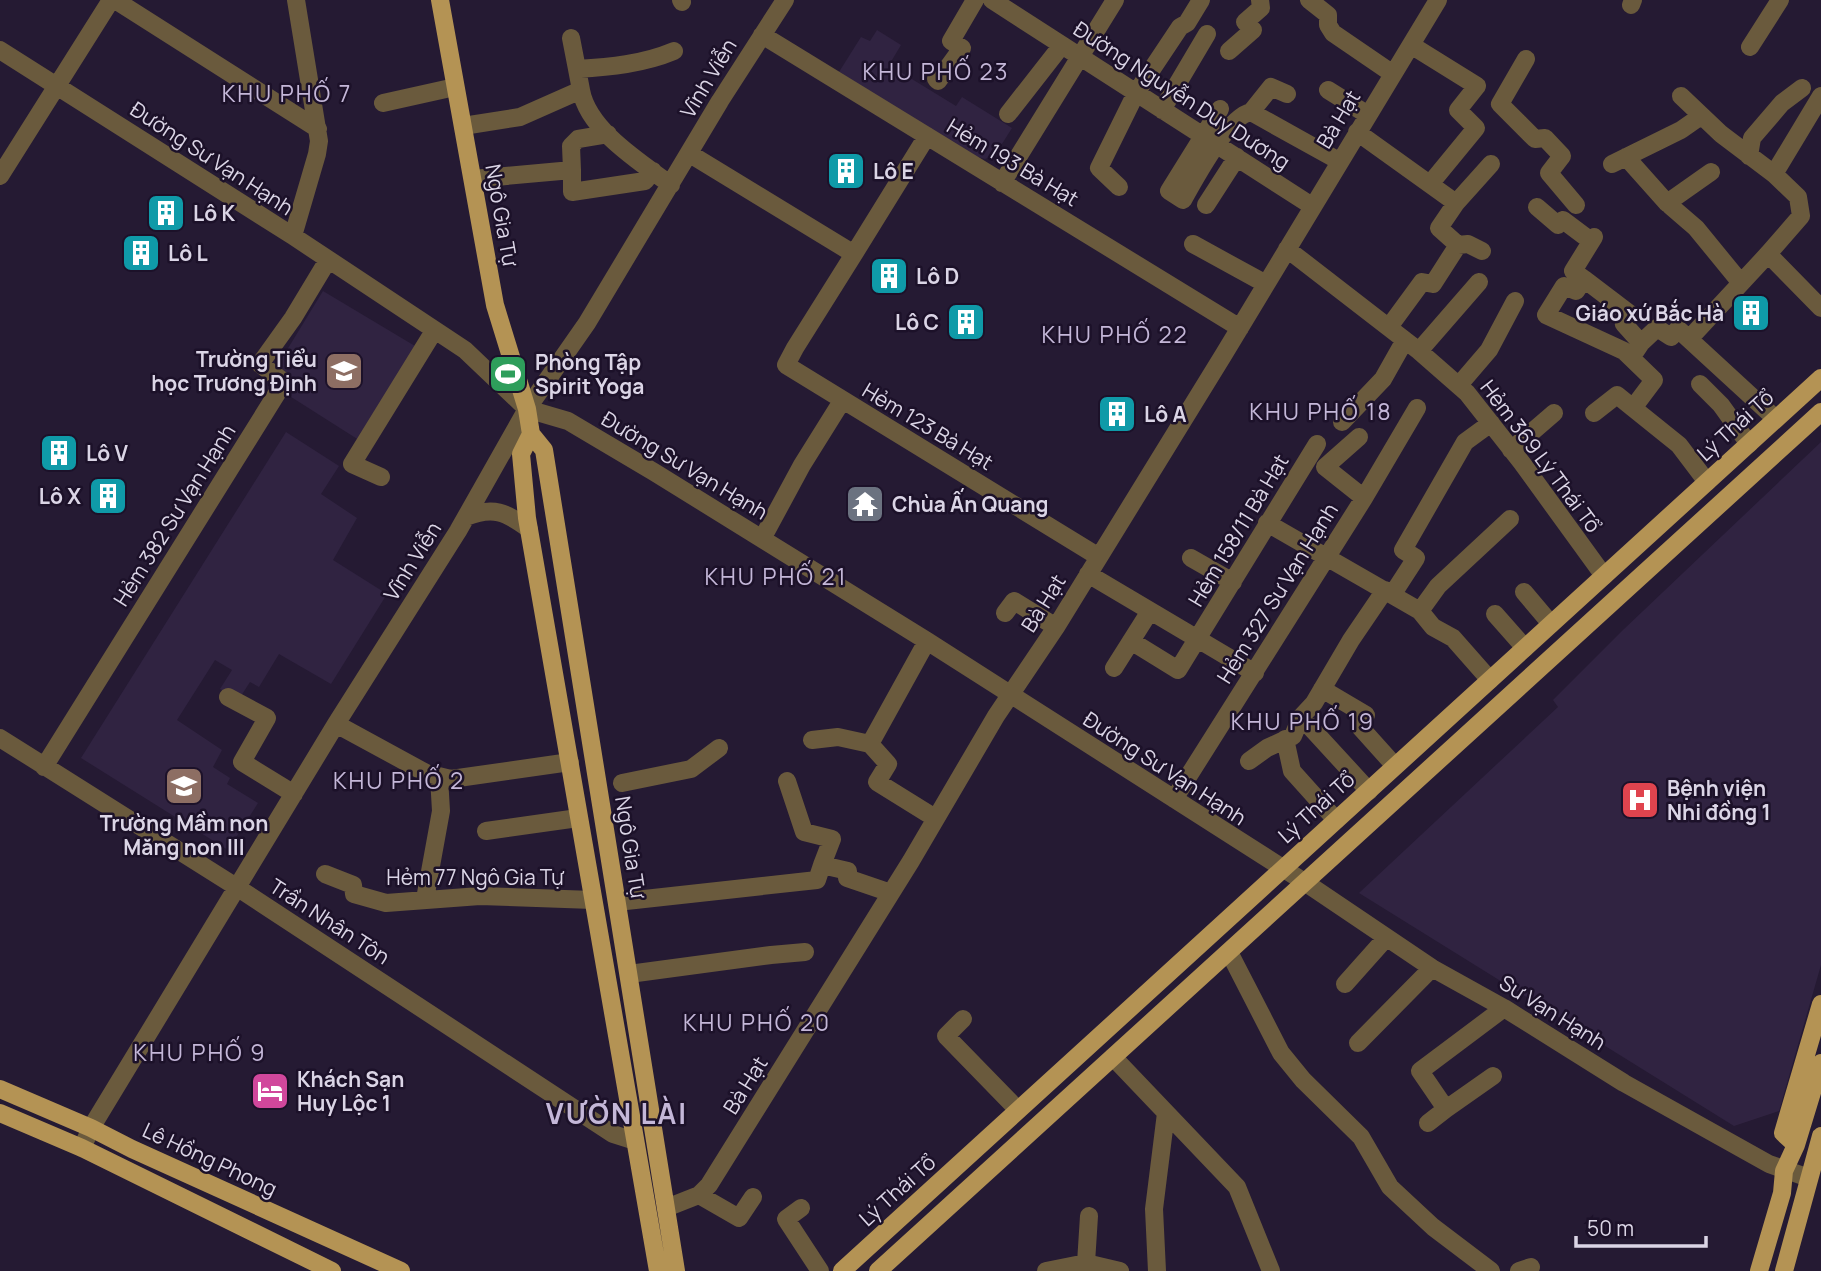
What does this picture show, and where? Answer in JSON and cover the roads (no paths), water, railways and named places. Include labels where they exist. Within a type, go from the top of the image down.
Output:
[{"type":"main road","name":"Ngô Gia Tự","points":[[440,0],[495,305],[527,409],[531,434],[544,450],[676,1271]]},
{"type":"main road","name":"Lý Thái Tổ","points":[[842,1271],[1821,378]]},
{"type":"main road","points":[[878,1271],[1821,412]]},
{"type":"main road","name":"Ngô Gia Tự","points":[[531,434],[521,454],[529,528],[658,1271]]},
{"type":"main road","points":[[1710,479],[1731,496]]},
{"type":"main road","points":[[1810,1091],[1821,1004]]},
{"type":"main road","points":[[1759,1271],[1782,1193],[1784,1171],[1796,1145],[1810,1091],[1821,1063]]},
{"type":"main road","name":"Lê Hồng Phong","points":[[0,1088],[401,1271]]},
{"type":"main road","points":[[0,1113],[82,1148],[332,1271]]},
{"type":"main road","points":[[1784,1271],[1821,1136]]},
{"type":"street","points":[[0,176],[113,0],[318,129]]},
{"type":"street","points":[[292,236],[317,154],[318,129],[296,0]]},
{"type":"street","name":"Vĩnh Viễn","points":[[82,1148],[91,1128],[336,724],[466,517],[527,409],[587,323],[785,0]]},
{"type":"street","points":[[936,79],[938,81],[962,48],[951,41],[975,0]]},
{"type":"street","name":"Đường Nguyễn Duy Dương","points":[[992,0],[1312,206]]},
{"type":"street","points":[[1002,183],[1115,0]]},
{"type":"street","points":[[1119,187],[1099,168],[1136,93],[1201,0]]},
{"type":"street","points":[[1309,0],[1328,16]]},
{"type":"street","points":[[1338,0],[1328,16],[1328,25],[1333,33],[1393,74]]},
{"type":"street","name":"Bà Hạt","points":[[699,1195],[709,1185],[1011,695],[1056,627],[1438,0]]},
{"type":"street","points":[[1750,47],[1780,0]]},
{"type":"street","points":[[1190,17],[1233,54],[1252,30],[1245,22],[1261,4]]},
{"type":"street","points":[[1162,110],[1207,34]]},
{"type":"street","name":"Hẻm 193 Bà Hạt","points":[[762,35],[1240,328]]},
{"type":"street","points":[[570,38],[583,101],[608,134],[626,152],[670,186]]},
{"type":"street","points":[[1008,114],[1062,45]]},
{"type":"street","points":[[1411,45],[1477,86],[1458,110],[1476,128],[1430,184]]},
{"type":"street","name":"Đường Sư Vạn Hạnh","points":[[0,50],[465,350],[527,409],[568,421],[762,539],[927,641],[1282,869]]},
{"type":"street","points":[[577,69],[620,66],[656,59],[674,51]]},
{"type":"street","points":[[1526,59],[1500,104],[1535,139],[1545,138],[1562,156],[1549,173],[1576,205]]},
{"type":"street","points":[[383,103],[456,87]]},
{"type":"street","points":[[1176,195],[1169,191],[1210,140],[1242,114],[1251,112],[1271,87],[1287,94]]},
{"type":"street","points":[[1749,156],[1752,138],[1782,103],[1802,88]]},
{"type":"street","points":[[463,126],[520,117],[581,90]]},
{"type":"street","points":[[1328,90],[1368,115]]},
{"type":"street","points":[[1681,96],[1701,117],[1774,174],[1798,197],[1801,216],[1689,339]]},
{"type":"street","points":[[1774,174],[1821,96]]},
{"type":"street","points":[[1210,140],[1220,109]]},
{"type":"street","points":[[1251,112],[1339,161]]},
{"type":"street","points":[[1701,117],[1619,161],[1696,228],[1741,283]]},
{"type":"street","points":[[1357,132],[1455,203]]},
{"type":"street","points":[[608,134],[578,139],[571,146],[572,192],[645,181],[653,172]]},
{"type":"street","points":[[690,154],[854,254],[927,136]]},
{"type":"street","points":[[1206,205],[1237,158]]},
{"type":"street","points":[[1482,251],[1468,244],[1458,245],[1438,228],[1455,203],[1492,164]]},
{"type":"street","points":[[473,179],[572,170]]},
{"type":"street","points":[[1667,203],[1712,172]]},
{"type":"street","points":[[1536,207],[1592,239],[1573,271],[1630,314],[1624,324],[1654,380],[1633,408]]},
{"type":"street","points":[[1193,244],[1266,285]]},
{"type":"street","points":[[1389,327],[1422,282],[1433,284],[1458,245]]},
{"type":"street","name":"Hẻm 369 Lý Thái Tổ","points":[[1287,249],[1389,327],[1459,386],[1491,423],[1604,576]]},
{"type":"street","name":"Hẻm 123 Bà Hạt","points":[[854,254],[786,365],[1099,557]]},
{"type":"street","points":[[1768,254],[1821,308]]},
{"type":"street","name":"Hẻm 382 Sư Vạn Hạnh","points":[[44,767],[284,382],[260,364],[293,318],[328,260]]},
{"type":"street","points":[[1584,279],[1576,291],[1563,286],[1546,315],[1624,351],[1636,350],[1657,328],[1671,337],[1678,329],[1776,419]]},
{"type":"street","points":[[1342,422],[1412,346],[1479,282]]},
{"type":"street","points":[[1459,386],[1489,350],[1515,301]]},
{"type":"street","points":[[381,477],[352,464],[434,331]]},
{"type":"street","points":[[1700,384],[1721,405],[1749,444]]},
{"type":"street","points":[[1594,413],[1617,395],[1679,445],[1710,479]]},
{"type":"street","points":[[762,539],[802,465],[842,401]]},
{"type":"street","name":"Hẻm 327 Sư Vạn Hạnh","points":[[1174,799],[1328,556],[1417,408]]},
{"type":"street","points":[[1511,450],[1554,413]]},
{"type":"street","points":[[1249,761],[1293,736],[1301,718],[1314,703],[1351,640],[1416,558],[1403,550],[1465,442],[1491,423]]},
{"type":"street","points":[[1359,437],[1325,467],[1364,498]]},
{"type":"street","name":"Hẻm 158/11 Bà Hạt","points":[[1131,640],[1178,670],[1317,444]]},
{"type":"street","points":[[466,517],[477,512],[494,510],[529,528]]},
{"type":"street","points":[[1420,611],[1438,586],[1510,519]]},
{"type":"street","points":[[1267,523],[1420,611],[1433,627],[1453,638],[1490,680]]},
{"type":"street","points":[[1191,558],[1233,582]]},
{"type":"street","points":[[1088,574],[1255,673]]},
{"type":"street","points":[[1524,592],[1551,624]]},
{"type":"street","points":[[1005,613],[1014,601],[1056,627]]},
{"type":"street","points":[[1114,668],[1150,611]]},
{"type":"street","points":[[1495,614],[1525,648]]},
{"type":"street","points":[[870,744],[927,641]]},
{"type":"street","points":[[1322,689],[1366,715],[1360,727],[1395,766]]},
{"type":"street","points":[[228,696],[267,718],[242,762],[295,794]]},
{"type":"street","points":[[1301,718],[1369,791]]},
{"type":"street","points":[[336,724],[426,773],[451,779],[570,762]]},
{"type":"street","points":[[812,740],[838,737],[870,744],[888,764],[877,782],[935,818]]},
{"type":"street","name":"Trần Nhân Tôn","points":[[0,738],[238,888],[601,1127],[635,1141]]},
{"type":"street","points":[[1285,739],[1293,771],[1336,820]]},
{"type":"street","points":[[622,783],[691,769],[719,748]]},
{"type":"street","points":[[425,899],[441,811],[439,776]]},
{"type":"street","points":[[617,902],[817,880],[832,839],[804,832],[787,781]]},
{"type":"street","points":[[486,831],[578,818]]},
{"type":"street","points":[[822,865],[848,871],[847,878],[891,893]]},
{"type":"street","name":"Sư Vạn Hạnh","points":[[1282,869],[1432,968],[1504,1008],[1662,1105],[1784,1171],[1809,1178]]},
{"type":"street","name":"Hẻm 77 Ngô Gia Tự","points":[[325,874],[353,885],[354,894],[386,903],[480,896],[593,900]]},
{"type":"street","points":[[1345,984],[1386,938]]},
{"type":"street","points":[[1229,952],[1281,1053],[1303,1080],[1362,1138],[1390,1187],[1433,1227],[1491,1271]]},
{"type":"street","points":[[629,974],[805,953]]},
{"type":"street","points":[[1358,1043],[1432,968]]},
{"type":"street","points":[[1446,1109],[1420,1071],[1504,1008]]},
{"type":"street","points":[[963,1019],[946,1036],[1018,1110]]},
{"type":"street","points":[[1113,1058],[1237,1187],[1271,1271]]},
{"type":"street","points":[[1428,1123],[1493,1076]]},
{"type":"street","points":[[1157,1271],[1154,1209],[1166,1113]]},
{"type":"street","points":[[666,1208],[699,1195],[739,1218],[753,1197]]},
{"type":"street","points":[[801,1208],[786,1219],[820,1271]]},
{"type":"street","points":[[1086,1263],[1089,1216]]},
{"type":"street","points":[[1046,1271],[1086,1263],[1120,1271]]},
{"type":"place","name":"Lô E","points":[[846,171]]},
{"type":"place","name":"Lô K","points":[[166,213]]},
{"type":"place","name":"Lô L","points":[[141,253]]},
{"type":"place","name":"Lô D","points":[[889,276]]},
{"type":"place","name":"Giáo xứ Bắc Hà","points":[[1751,313]]},
{"type":"place","name":"Lô C","points":[[966,322]]},
{"type":"place","name":"Trường Tiểu học Trương Định","points":[[344,371]]},
{"type":"place","name":"Phòng Tập Spirit Yoga","points":[[508,374]]},
{"type":"place","name":"Lô A","points":[[1117,414]]},
{"type":"place","name":"Lô V","points":[[59,453]]},
{"type":"place","name":"Lô X","points":[[108,496]]},
{"type":"place","name":"Chùa Ấn Quang","points":[[865,504]]},
{"type":"place","name":"Trường Mầm non Măng non III","points":[[184,786]]},
{"type":"place","name":"Bệnh viện Nhi đồng 1","points":[[1640,800]]},
{"type":"place","name":"Khách Sạn Huy Lộc 1","points":[[270,1091]]},
{"type":"district","name":"KHU PHỐ 23","points":[[936,71]]},
{"type":"district","name":"KHU PHỐ 7","points":[[287,93]]},
{"type":"district","name":"KHU PHỐ 22","points":[[1115,334]]},
{"type":"district","name":"KHU PHỐ 18","points":[[1321,411]]},
{"type":"district","name":"KHU PHỐ 21","points":[[776,576]]},
{"type":"district","name":"KHU PHỐ 19","points":[[1303,721]]},
{"type":"district","name":"KHU PHỐ 2","points":[[399,780]]},
{"type":"district","name":"KHU PHỐ 20","points":[[757,1022]]},
{"type":"district","name":"KHU PHỐ 9","points":[[200,1052]]},
{"type":"district","name":"VƯỜN LÀI","points":[[617,1113]]}]
